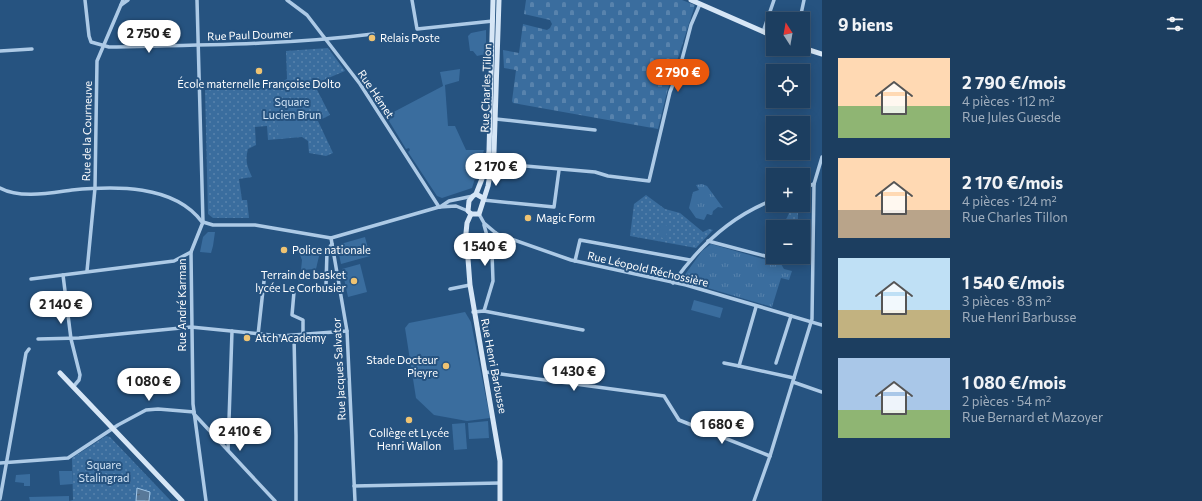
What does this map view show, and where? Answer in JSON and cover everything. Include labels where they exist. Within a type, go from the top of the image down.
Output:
[{"type":"street","points":[[85,0],[91,42],[103,45]]},
{"type":"street","points":[[120,6],[123,0]]},
{"type":"street","name":"Rue de la Courneuve","points":[[87,271],[95,188],[97,61],[120,6],[128,0]]},
{"type":"street","points":[[31,279],[174,261],[191,252],[203,222],[197,0]]},
{"type":"street","name":"Rue Hémet","points":[[287,0],[307,16],[360,84],[439,207]]},
{"type":"street","points":[[412,0],[417,29],[492,20]]},
{"type":"street","name":"Rue Charles Tillon","points":[[473,312],[466,233],[470,212],[469,202],[490,163],[493,0]]},
{"type":"street","name":"Rue Charles Tillon","points":[[479,214],[490,163],[496,119],[499,0]]},
{"type":"street","points":[[691,0],[766,33]]},
{"type":"street","points":[[763,32],[774,0]]},
{"type":"street","points":[[801,12],[804,0]]},
{"type":"street","points":[[490,163],[595,172],[608,176],[650,181],[670,92],[680,67],[691,25],[700,4]]},
{"type":"street","name":"Rue Paul Doumer","points":[[103,45],[109,47],[267,44],[326,40],[373,34]]},
{"type":"street","points":[[0,51],[32,49]]},
{"type":"street","points":[[810,50],[822,54]]},
{"type":"street","points":[[496,119],[595,130]]},
{"type":"street","points":[[754,501],[770,456],[811,322],[814,184],[822,157]]},
{"type":"street","points":[[439,207],[449,201],[474,195],[483,199],[554,206],[559,170]]},
{"type":"street","points":[[810,185],[814,184]]},
{"type":"street","points":[[0,188],[14,194],[52,193],[95,188],[165,194],[184,204],[197,214],[203,222],[213,225],[256,225],[331,238],[439,207],[456,206],[479,214]]},
{"type":"street","points":[[673,283],[690,260],[708,241],[740,216],[766,203]]},
{"type":"street","name":"Rue Léopold Réchossière","points":[[479,214],[484,224],[496,233],[575,261],[686,285],[756,307],[822,325]]},
{"type":"street","name":"Rue Henri Barbusse","points":[[484,224],[492,253],[493,281],[484,311],[473,312],[486,372],[500,461],[500,501]]},
{"type":"street","points":[[492,253],[493,237],[496,233]]},
{"type":"street","name":"Rue Jacques Salvator","points":[[331,238],[347,332],[355,501]]},
{"type":"street","points":[[575,261],[580,240],[690,260]]},
{"type":"street","points":[[708,241],[766,256]]},
{"type":"street","points":[[326,286],[327,251],[332,244]]},
{"type":"street","name":"Rue André Karman","points":[[191,252],[191,327],[194,413],[206,501]]},
{"type":"street","points":[[63,275],[71,338],[80,375],[79,380],[73,387]]},
{"type":"street","points":[[258,334],[264,281]]},
{"type":"street","points":[[450,289],[470,285]]},
{"type":"street","points":[[294,292],[292,315],[301,317],[303,320],[303,336]]},
{"type":"street","points":[[739,366],[756,307]]},
{"type":"street","points":[[484,311],[584,330]]},
{"type":"street","points":[[776,362],[791,316]]},
{"type":"street","points":[[38,339],[71,338],[191,327],[294,336],[347,332]]},
{"type":"street","points":[[228,450],[232,331]]},
{"type":"street","points":[[294,336],[296,501]]},
{"type":"street","points":[[0,499],[26,353],[29,349]]},
{"type":"street","points":[[724,363],[793,380],[822,392]]},
{"type":"street","points":[[486,372],[664,396],[679,420],[770,456]]},
{"type":"street","points":[[60,374],[182,501]]},
{"type":"street","points":[[0,463],[68,458],[112,428],[146,410],[158,409],[194,413],[275,501]]},
{"type":"street","points":[[354,486],[500,483]]},
{"type":"green space","points":[[526,0],[682,0],[695,5],[667,92],[658,129],[513,103],[516,70],[504,68],[503,50],[519,53],[523,24],[547,30],[552,24],[550,20],[524,14]]},
{"type":"green space","points":[[486,30],[486,54],[477,56],[473,51],[470,51],[468,36],[471,33]]},
{"type":"green space","name":"Square Lucien Brun","points":[[328,48],[345,71],[314,84],[330,115],[318,121],[333,153],[326,156],[309,153],[308,141],[302,137],[268,140],[267,126],[255,127],[256,145],[248,149],[247,157],[248,166],[252,177],[239,179],[242,200],[247,200],[249,218],[213,218],[208,214],[205,90],[268,89],[287,79],[286,51]]},
{"type":"green space","points":[[460,69],[459,81],[445,85],[448,126],[455,126],[466,150],[484,150],[472,188],[442,198],[437,196],[408,152],[410,150],[409,148],[406,149],[386,116],[443,86],[440,72]]},
{"type":"green space","points":[[298,101],[302,136],[279,139],[275,103]]},
{"type":"green space","points":[[702,184],[707,186],[723,208],[718,207],[713,211],[712,215],[707,214],[704,220],[696,218],[689,208],[693,192],[699,190],[696,185]]},
{"type":"green space","points":[[646,195],[665,209],[680,213],[703,232],[709,229],[713,230],[696,248],[630,236],[634,204]]},
{"type":"green space","points":[[789,212],[798,212],[798,220],[786,220]]},
{"type":"green space","points":[[661,224],[669,226],[665,239],[658,236]]},
{"type":"green space","points":[[208,232],[215,232],[211,253],[200,252],[203,237]]},
{"type":"green space","points":[[365,237],[370,256],[341,264],[337,245]]},
{"type":"green space","points":[[711,244],[766,260],[766,264],[781,264],[784,269],[792,271],[789,280],[781,278],[772,307],[681,280],[702,251]]},
{"type":"green space","points":[[298,250],[319,256],[316,269],[301,270],[302,260]]},
{"type":"green space","name":"Terrain de basket lycée Le Corbusier","points":[[360,264],[367,292],[348,297],[342,269]]},
{"type":"green space","points":[[694,300],[723,308],[720,318],[691,310]]},
{"type":"green space","name":"Stade Docteur Pieyre","points":[[465,312],[471,322],[490,418],[467,421],[434,415],[416,398],[405,328],[409,323]]},
{"type":"green space","points":[[488,421],[489,438],[469,439],[468,423]]},
{"type":"green space","points":[[465,423],[467,449],[454,450],[452,424]]},
{"type":"green space","name":"Square Stalingrad","points":[[106,436],[110,437],[171,501],[69,501],[73,500],[72,458]]},
{"type":"green space","points":[[59,471],[72,471],[73,484],[60,485]]},
{"type":"green space","points":[[30,474],[30,486],[24,486],[24,483],[15,482],[16,475]]},
{"type":"green space","points":[[69,496],[69,501],[30,501],[29,497]]},
{"type":"water","points":[[137,488],[150,492],[149,501],[136,501]]},
{"type":"place","name":"Relais Poste","points":[[372,38]]},
{"type":"place","name":"École maternelle Françoise Dolto","points":[[259,71]]},
{"type":"place","name":"Magic Form","points":[[528,218]]},
{"type":"place","name":"Police nationale","points":[[284,250]]},
{"type":"place","name":"Terrain de basket lycée Le Corbusier","points":[[354,281]]},
{"type":"place","name":"Atch Academy","points":[[247,338]]},
{"type":"place","name":"Stade Docteur Pieyre","points":[[446,366]]},
{"type":"place","name":"Collège et Lycée Henri Wallon","points":[[409,420]]}]
